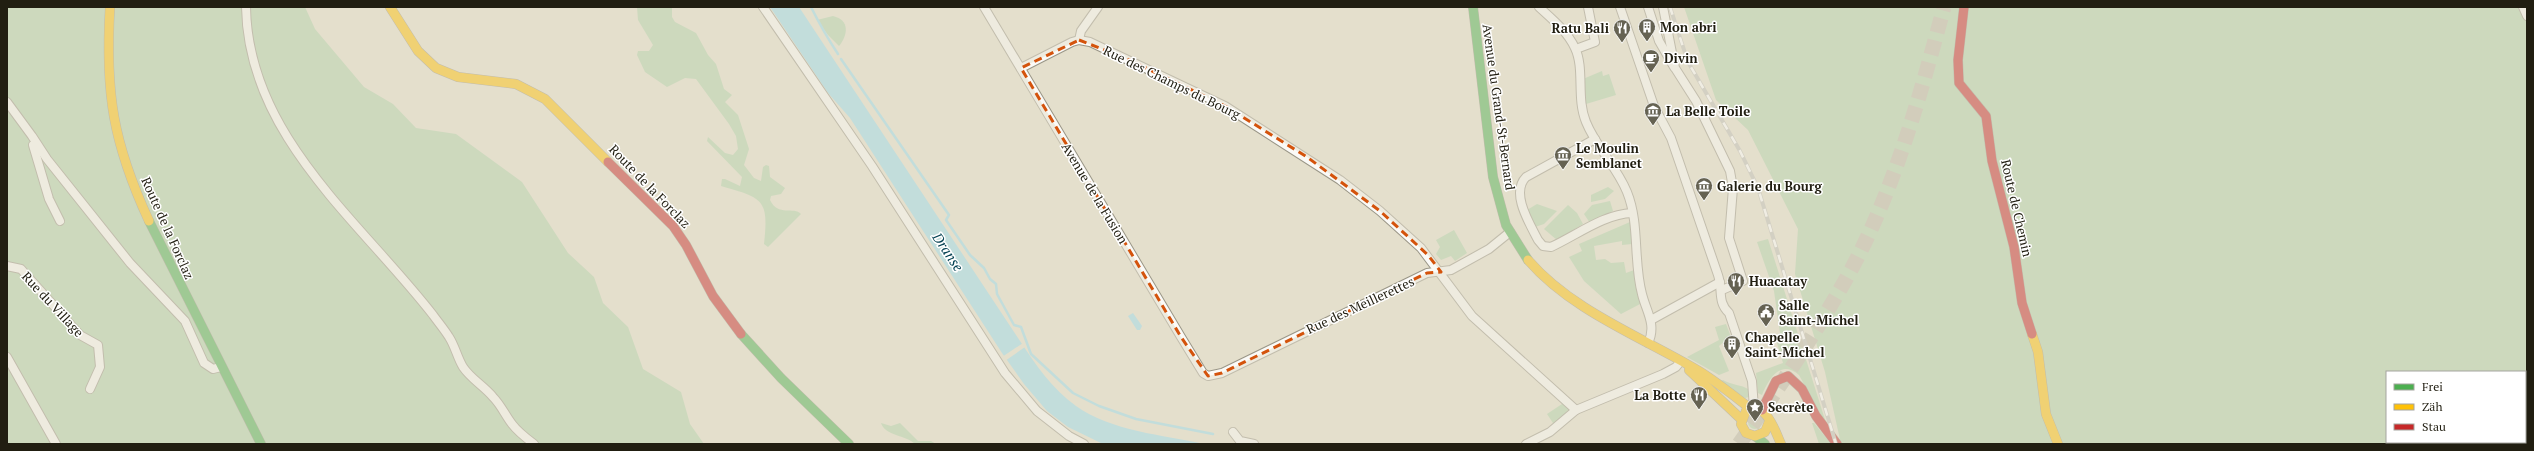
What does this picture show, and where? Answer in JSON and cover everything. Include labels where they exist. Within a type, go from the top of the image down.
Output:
[{"type":"street","name":"Route de la Forclaz","points":[[110,7],[108,86],[111,108],[122,149],[145,215],[261,444]]},
{"type":"street","points":[[246,7],[248,35],[260,84],[287,139],[312,169],[337,206],[369,238],[432,314],[449,337],[465,370],[497,401],[515,428],[534,444]]},
{"type":"street","name":"Route de la Forclaz","points":[[390,7],[418,51],[436,68],[458,77],[522,86],[539,95],[563,116],[673,226],[687,246],[712,294],[731,321],[790,387],[849,444]]},
{"type":"street","points":[[763,7],[892,197],[1005,373],[1037,411],[1061,431],[1084,444]]},
{"type":"street","name":"Avenue de la Fusion","points":[[984,7],[1177,331],[1203,373],[1208,376]]},
{"type":"street","points":[[1021,68],[1079,40],[1080,30],[1098,7]]},
{"type":"street","name":"Avenue du Grand-St-Bernard","points":[[1473,7],[1493,177],[1510,232],[1530,262],[1554,286],[1578,303],[1716,382],[1756,409]]},
{"type":"street","points":[[1539,7],[1568,36],[1576,49],[1580,103],[1586,122],[1625,188],[1632,213],[1639,281],[1651,320],[1652,336],[1648,343]]},
{"type":"street","points":[[1576,49],[1595,42],[1588,7]]},
{"type":"street","points":[[1620,7],[1654,106],[1671,138],[1721,286],[1719,299],[1729,313],[1752,381],[1756,409],[1768,422],[1780,444]]},
{"type":"street","points":[[1648,7],[1659,41],[1696,101],[1730,171],[1733,188],[1729,232],[1730,246],[1743,281],[1721,286],[1651,320]]},
{"type":"street","points":[[1663,7],[1675,68]]},
{"type":"street","name":"Route de Chemin","points":[[1964,7],[1958,60],[1959,83],[1986,116],[1992,161],[2014,247],[2022,303],[2038,352],[2046,414],[2058,444]]},
{"type":"street","points":[[2523,7],[2527,16]]},
{"type":"street","name":"Rue des Champs du Bourg","points":[[1079,40],[1090,42],[1225,106],[1307,157],[1380,211],[1421,248],[1441,272],[1472,316],[1576,410]]},
{"type":"street","points":[[7,102],[32,135],[46,160],[130,263],[185,321],[206,365],[213,369],[221,367]]},
{"type":"street","points":[[32,135],[31,140],[41,167],[49,199],[60,221]]},
{"type":"street","points":[[1595,139],[1526,177],[1521,183],[1520,196],[1531,227],[1541,245],[1552,247],[1609,218],[1620,214],[1632,213]]},
{"type":"street","name":"Rue des Meillerettes","points":[[1208,376],[1222,373],[1427,273],[1441,272],[1458,267],[1489,249],[1510,232]]},
{"type":"street","name":"Rue du Village","points":[[7,266],[21,269],[80,335],[98,345],[100,367],[90,389]]},
{"type":"street","points":[[7,357],[56,444]]},
{"type":"street","points":[[1526,444],[1550,432],[1576,410],[1663,374],[1682,363]]},
{"type":"street","name":"Avenue du Grand-St-Bernard","points":[[1682,363],[1741,419]]},
{"type":"street","points":[[1765,444],[1754,439],[1743,430],[1741,419],[1746,412],[1756,409],[1775,380],[1780,376],[1787,377],[1799,386],[1824,430],[1837,444]]},
{"type":"street","points":[[1754,439],[1766,430],[1768,422]]},
{"type":"street","points":[[1233,432],[1240,441],[1254,444]]},
{"type":"highlighted area","points":[[1079,40],[1125,58],[1225,106],[1307,157],[1380,211],[1428,255],[1441,272],[1427,273],[1222,373],[1208,376],[1181,337],[1021,68]]},
{"type":"green space","points":[[7,7],[305,7],[315,29],[364,87],[393,104],[416,128],[456,134],[522,182],[568,253],[594,277],[603,303],[628,327],[643,369],[681,392],[690,424],[704,444],[7,444]]},
{"type":"green space","points":[[637,7],[672,7],[672,17],[675,22],[696,33],[708,55],[716,64],[724,89],[732,95],[725,102],[738,115],[749,149],[744,165],[754,178],[761,181],[763,167],[766,165],[769,166],[770,177],[785,188],[781,194],[771,196],[770,200],[773,205],[781,210],[794,211],[801,214],[768,247],[764,244],[764,209],[754,198],[721,186],[722,179],[725,179],[740,186],[742,177],[707,141],[708,137],[725,153],[733,155],[738,149],[736,136],[696,79],[685,78],[667,87],[645,72],[637,55],[638,51],[649,51],[653,45],[638,20]]},
{"type":"green space","points":[[1684,7],[2527,7],[2527,444],[1841,444],[1825,372],[1795,274],[1798,229],[1748,130],[1716,100]]},
{"type":"green space","points":[[833,16],[839,18],[845,24],[846,28],[846,33],[839,46],[828,35],[817,20]]},
{"type":"green space","points":[[1602,71],[1603,76],[1609,74],[1616,95],[1586,104],[1583,79]]},
{"type":"green space","points":[[1608,187],[1614,191],[1605,199],[1591,202],[1591,195]]},
{"type":"green space","points":[[1610,201],[1613,211],[1590,223],[1584,214],[1592,205]]},
{"type":"green space","points":[[1537,204],[1557,211],[1544,224],[1535,227],[1527,210]]},
{"type":"green space","points":[[1568,205],[1577,213],[1583,224],[1557,240],[1544,229]]},
{"type":"green space","points":[[1630,222],[1632,244],[1622,245],[1622,241],[1594,246],[1596,260],[1605,259],[1611,263],[1624,262],[1626,273],[1634,270],[1642,303],[1621,314],[1584,281],[1569,257],[1582,251],[1579,244]]},
{"type":"green space","points":[[1454,230],[1467,253],[1455,261],[1451,256],[1441,260],[1436,254],[1440,247],[1436,240]]},
{"type":"green space","points":[[1768,239],[1827,426],[1799,375],[1793,371],[1787,369],[1776,373],[1768,382],[1762,395],[1758,393],[1756,373],[1783,363],[1775,336],[1780,333],[1774,291],[1757,242]]},
{"type":"green space","points":[[1726,324],[1734,345],[1732,346],[1727,339],[1719,346],[1729,371],[1719,375],[1687,357],[1719,340],[1715,327]]},
{"type":"green space","points":[[1723,380],[1748,389],[1749,397],[1745,398],[1721,381]]},
{"type":"green space","points":[[1565,402],[1569,409],[1555,426],[1547,414]]},
{"type":"green space","points":[[1752,415],[1758,415],[1762,419],[1762,425],[1758,429],[1752,429],[1748,425],[1748,419]]},
{"type":"green space","points":[[881,423],[891,426],[900,423],[918,441],[931,441],[936,444],[915,444],[891,433],[883,427]]},
{"type":"green space","points":[[1812,423],[1814,423],[1831,444],[1819,444]]},
{"type":"water","name":"Dranse","points":[[770,7],[799,7],[1038,368],[1059,392],[1076,406],[1090,414],[1121,427],[1204,444],[1103,444],[1068,427],[1047,411],[1024,384],[1002,353],[850,118],[828,93]]},
{"type":"water","points":[[1133,313],[1142,326],[1140,330],[1137,330],[1128,316]]},
{"type":"pier","points":[[1023,343],[1025,347],[1005,361],[1002,357]]},
{"type":"waterway","points":[[811,7],[838,54]]},
{"type":"waterway","points":[[841,59],[949,215],[946,220],[970,255],[984,268],[990,279],[996,284],[997,294],[1014,325],[1021,327],[1031,354],[1073,393],[1099,406],[1136,419],[1213,434]]},
{"type":"tunnel","points":[[1739,444],[1808,342],[1834,300],[1863,247],[1878,214],[1903,146],[1925,77],[1944,7]]},
{"type":"railway","points":[[1670,7],[1688,62],[1740,151],[1758,188],[1836,444]]},
{"type":"traffic: fast","points":[[1473,7],[1493,177],[1506,225],[1528,260]]},
{"type":"traffic: fast","points":[[149,221],[261,444]]},
{"type":"traffic: fast","points":[[741,334],[781,378],[849,444]]},
{"type":"traffic: fast","points":[[1755,436],[1765,444]]},
{"type":"traffic: slow","points":[[110,7],[109,66],[114,117],[127,167],[149,221]]},
{"type":"traffic: slow","points":[[390,7],[418,51],[436,68],[458,77],[516,84],[545,99],[608,162]]},
{"type":"traffic: slow","points":[[1528,260],[1546,278],[1586,309],[1699,371],[1719,384],[1751,409]]},
{"type":"traffic: slow","points":[[2032,334],[2038,352],[2046,414],[2058,444]]},
{"type":"traffic: slow","points":[[1689,370],[1741,419]]},
{"type":"traffic: slow","points":[[1769,422],[1765,432],[1755,436],[1746,433],[1741,424],[1746,411],[1753,409],[1759,410],[1769,418],[1781,444]]},
{"type":"traffic: jam","points":[[1964,7],[1958,60],[1959,83],[1986,116],[1992,161],[2014,247],[2022,303],[2032,334]]},
{"type":"traffic: jam","points":[[608,162],[673,226],[686,245],[713,296],[741,334]]},
{"type":"traffic: jam","points":[[1762,410],[1776,381],[1788,376],[1802,389],[1816,416],[1837,444]]},
{"type":"place","name":"Mon abri","points":[[1647,42]]},
{"type":"place","name":"Ratu Bali","points":[[1622,43]]},
{"type":"place","name":"Divin","points":[[1651,73]]},
{"type":"place","name":"La Belle Toile","points":[[1653,126]]},
{"type":"place","name":"Le Moulin Semblanet","points":[[1563,170]]},
{"type":"place","name":"Galerie du Bourg","points":[[1704,201]]},
{"type":"place","name":"Huacatay","points":[[1736,296]]},
{"type":"place","name":"Salle Saint-Michel","points":[[1766,327]]},
{"type":"place","name":"Chapelle Saint-Michel","points":[[1732,359]]},
{"type":"place","name":"La Botte","points":[[1699,410]]},
{"type":"place","name":"Secrète","points":[[1755,422]]}]
